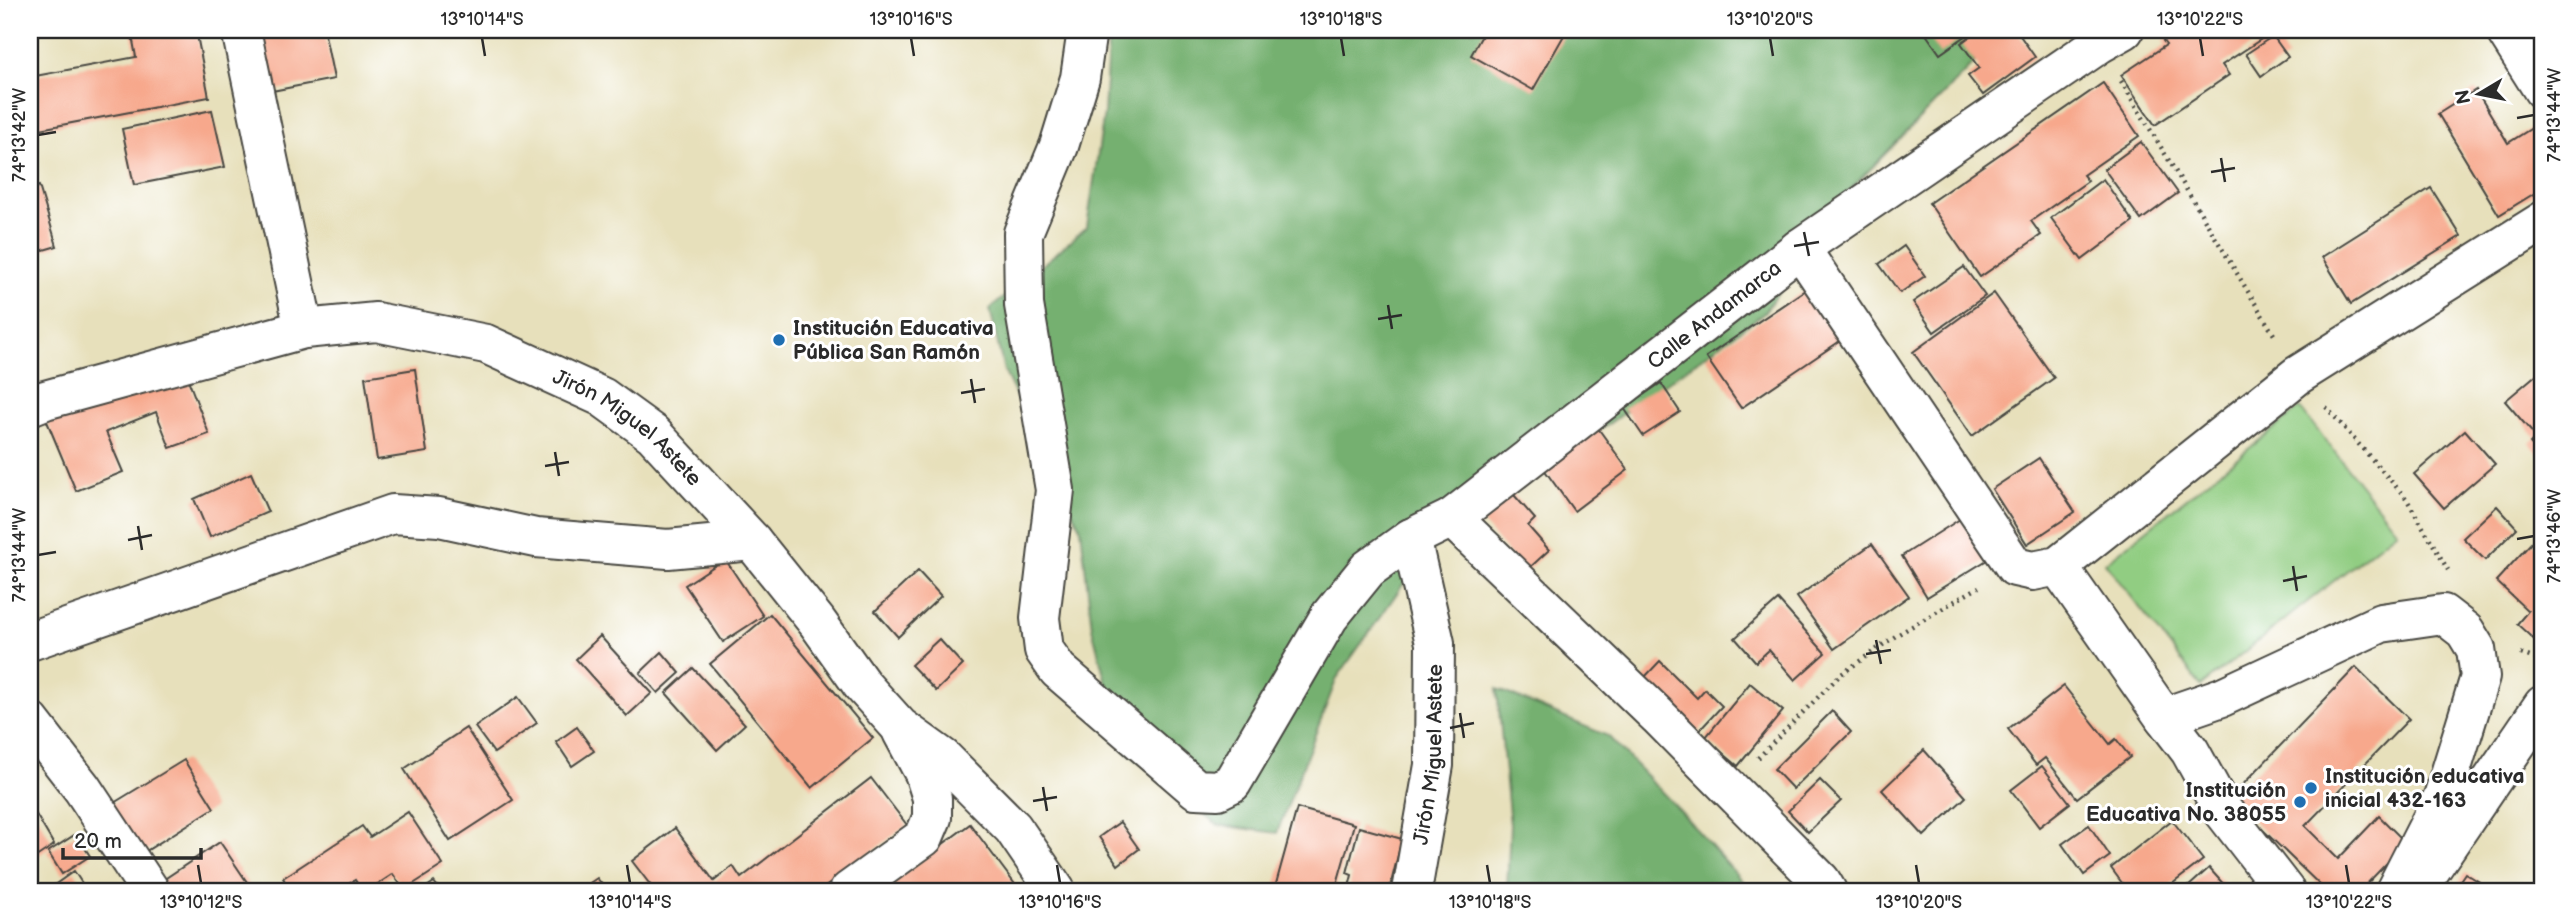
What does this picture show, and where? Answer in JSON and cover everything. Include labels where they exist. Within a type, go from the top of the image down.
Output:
[{"type":"street","points":[[242,30],[304,329]]},
{"type":"street","points":[[1087,30],[1080,78],[1059,146],[1023,233],[1024,304],[1055,490],[1040,618],[1044,650],[1058,670],[1196,789],[1218,790],[1232,783],[1328,617],[1368,569],[1411,538],[1452,518],[1658,716],[1821,881],[1827,891]]},
{"type":"street","points":[[2505,30],[2543,90]]},
{"type":"street","name":"Calle Andamarca","points":[[1452,518],[1800,248],[2112,37]]},
{"type":"street","points":[[1800,248],[2015,567],[2033,571],[2058,566],[2298,375],[2543,221]]},
{"type":"street","name":"Jirón Miguel Astete","points":[[30,406],[304,329],[376,322],[486,344],[602,397],[653,434],[752,541],[817,622],[862,685],[900,727],[943,758],[1013,828],[1056,891]]},
{"type":"street","points":[[30,641],[393,514],[439,517],[536,538],[668,549],[752,541]]},
{"type":"street","name":"Jirón Miguel Astete","points":[[1411,538],[1435,643],[1433,765],[1412,891]]},
{"type":"street","points":[[2058,566],[2189,751],[2223,811],[2285,891]]},
{"type":"street","points":[[2164,717],[2222,697],[2381,623],[2443,614],[2465,631],[2476,649],[2480,677],[2443,797],[2395,891]]},
{"type":"street","points":[[2416,891],[2543,705]]},
{"type":"street","points":[[30,721],[82,788],[150,891]]},
{"type":"street","points":[[849,891],[924,837],[932,818],[932,798],[924,773],[900,727]]},
{"type":"path","points":[[2112,37],[2298,375],[2406,498],[2452,577],[2443,614]]},
{"type":"path","points":[[1728,789],[1840,675],[1897,635],[2015,567]]},
{"type":"green space","points":[[1109,30],[2006,30],[1846,194],[1763,314],[1424,555],[1337,678],[1277,833],[1218,825],[1123,749],[1092,628],[1081,529],[1004,371],[990,309],[1087,227],[1104,113]]},
{"type":"green space","points":[[2300,408],[2397,531],[2201,686],[2105,563]]},
{"type":"green space","points":[[1497,689],[1608,736],[1681,812],[1751,891],[1507,891],[1510,825]]},
{"type":"building","points":[[131,30],[196,30],[209,97],[40,129],[30,77],[136,57]]},
{"type":"building","points":[[261,30],[324,30],[334,79],[272,91]]},
{"type":"building","points":[[1485,30],[1567,30],[1533,90],[1471,55]]},
{"type":"building","points":[[1923,30],[1963,30],[1967,35],[1940,54]]},
{"type":"building","points":[[1979,30],[2016,30],[2035,57],[1983,95],[1968,76],[1979,68],[1961,43]]},
{"type":"building","points":[[2179,30],[2275,30],[2222,65],[2229,75],[2155,125],[2121,75],[2166,45],[2163,41]]},
{"type":"building","points":[[2273,36],[2288,57],[2261,76],[2246,54]]},
{"type":"building","points":[[2103,83],[2139,136],[2083,175],[2088,181],[2031,221],[2041,235],[1980,277],[1929,203]]},
{"type":"building","points":[[2476,90],[2508,143],[2543,121],[2543,188],[2499,215],[2438,114]]},
{"type":"building","points":[[212,110],[225,167],[134,185],[122,129]]},
{"type":"building","points":[[2141,142],[2178,193],[2141,220],[2104,169]]},
{"type":"building","points":[[2103,179],[2133,222],[2082,260],[2051,218]]},
{"type":"building","points":[[39,186],[57,246],[30,254],[30,188]]},
{"type":"building","points":[[2431,188],[2461,236],[2351,304],[2322,257]]},
{"type":"building","points":[[1904,246],[1925,276],[1900,293],[1879,264]]},
{"type":"building","points":[[1964,267],[1985,296],[1934,332],[1913,302]]},
{"type":"building","points":[[1814,284],[1849,335],[1741,408],[1706,357]]},
{"type":"building","points":[[1994,293],[2054,378],[1972,436],[1913,352]]},
{"type":"building","points":[[184,369],[209,434],[170,448],[156,412],[106,432],[123,472],[76,491],[46,419]]},
{"type":"building","points":[[415,369],[427,452],[377,460],[365,377]]},
{"type":"building","points":[[2537,374],[2543,382],[2543,459],[2530,443],[2536,437],[2505,401]]},
{"type":"building","points":[[1661,383],[1680,412],[1643,436],[1624,408]]},
{"type":"building","points":[[1595,424],[1628,470],[1574,511],[1541,465]]},
{"type":"building","points":[[2465,430],[2495,464],[2444,508],[2414,474]]},
{"type":"building","points":[[2039,458],[2075,512],[2027,544],[1992,489]]},
{"type":"building","points":[[251,473],[268,512],[210,537],[194,499]]},
{"type":"building","points":[[1507,487],[1535,519],[1528,526],[1549,550],[1525,572],[1475,515]]},
{"type":"building","points":[[2497,506],[2517,528],[2485,560],[2463,538]]},
{"type":"building","points":[[1960,519],[1987,560],[1927,597],[1902,556]]},
{"type":"building","points":[[2532,542],[2543,553],[2541,646],[2517,624],[2528,611],[2496,581]]},
{"type":"building","points":[[1872,544],[1909,596],[1834,649],[1797,597]]},
{"type":"building","points":[[725,559],[763,616],[723,642],[685,585]]},
{"type":"building","points":[[918,571],[941,596],[898,637],[875,611]]},
{"type":"building","points":[[1778,600],[1825,653],[1795,680],[1769,650],[1756,662],[1735,638]]},
{"type":"building","points":[[770,614],[873,738],[812,788],[710,664]]},
{"type":"building","points":[[600,636],[652,693],[627,716],[576,659]]},
{"type":"building","points":[[939,639],[963,665],[936,691],[911,665]]},
{"type":"building","points":[[662,652],[680,673],[658,693],[640,673]]},
{"type":"building","points":[[1660,661],[1697,698],[1705,689],[1722,706],[1698,732],[1643,679]]},
{"type":"building","points":[[2356,667],[2409,719],[2305,826],[2338,859],[2379,816],[2406,843],[2360,891],[2326,891],[2230,798]]},
{"type":"building","points":[[693,668],[745,724],[717,750],[666,693]]},
{"type":"building","points":[[1750,683],[1783,711],[1738,766],[1705,738]]},
{"type":"building","points":[[2064,686],[2110,744],[2116,739],[2130,757],[2077,798],[2045,758],[2036,765],[2008,729]]},
{"type":"building","points":[[518,697],[537,723],[494,753],[475,727]]},
{"type":"building","points":[[1832,711],[1851,732],[1793,789],[1774,769]]},
{"type":"building","points":[[577,727],[594,751],[572,766],[556,742]]},
{"type":"building","points":[[466,728],[513,800],[450,841],[404,769]]},
{"type":"building","points":[[1924,750],[1966,797],[1924,836],[1882,790]]},
{"type":"building","points":[[184,760],[214,808],[135,858],[104,809]]},
{"type":"building","points":[[2042,766],[2070,803],[2039,827],[2011,790]]},
{"type":"building","points":[[871,778],[907,825],[820,891],[655,891],[632,861],[675,828],[714,881],[733,866],[741,878]]},
{"type":"building","points":[[1820,780],[1841,801],[1808,832],[1788,811]]},
{"type":"building","points":[[1297,808],[1354,824],[1335,891],[1274,891]]},
{"type":"building","points":[[34,811],[54,845],[30,861],[30,813]]},
{"type":"building","points":[[408,812],[443,865],[404,890],[393,874],[367,891],[362,891],[355,880],[338,891],[291,891],[283,878],[362,826],[370,837]]},
{"type":"building","points":[[2172,820],[2203,860],[2163,891],[2128,891],[2111,868]]},
{"type":"building","points":[[1120,822],[1139,849],[1118,865],[1099,837]]},
{"type":"building","points":[[970,824],[1020,891],[880,891]]},
{"type":"building","points":[[2089,825],[2110,856],[2084,875],[2062,844]]},
{"type":"building","points":[[1359,827],[1402,839],[1389,891],[1348,891],[1352,875],[1347,873]]},
{"type":"building","points":[[76,834],[90,856],[62,874],[48,852]]},
{"type":"building","points":[[220,842],[253,891],[158,891],[154,886]]},
{"type":"building","points":[[2209,868],[2229,891],[2192,891],[2188,887]]},
{"type":"building","points":[[74,871],[87,891],[46,891]]},
{"type":"building","points":[[2465,873],[2494,891],[2453,891]]},
{"type":"building","points":[[597,878],[607,891],[578,891]]},
{"type":"building","points":[[434,882],[441,891],[421,891]]},
{"type":"place","name":"Institución Educativa Pública San Ramón","points":[[779,340]]},
{"type":"place","name":"Institución educativa inicial 432-163","points":[[2311,788]]},
{"type":"place","name":"Institución Educativa No. 38055","points":[[2300,802]]}]
